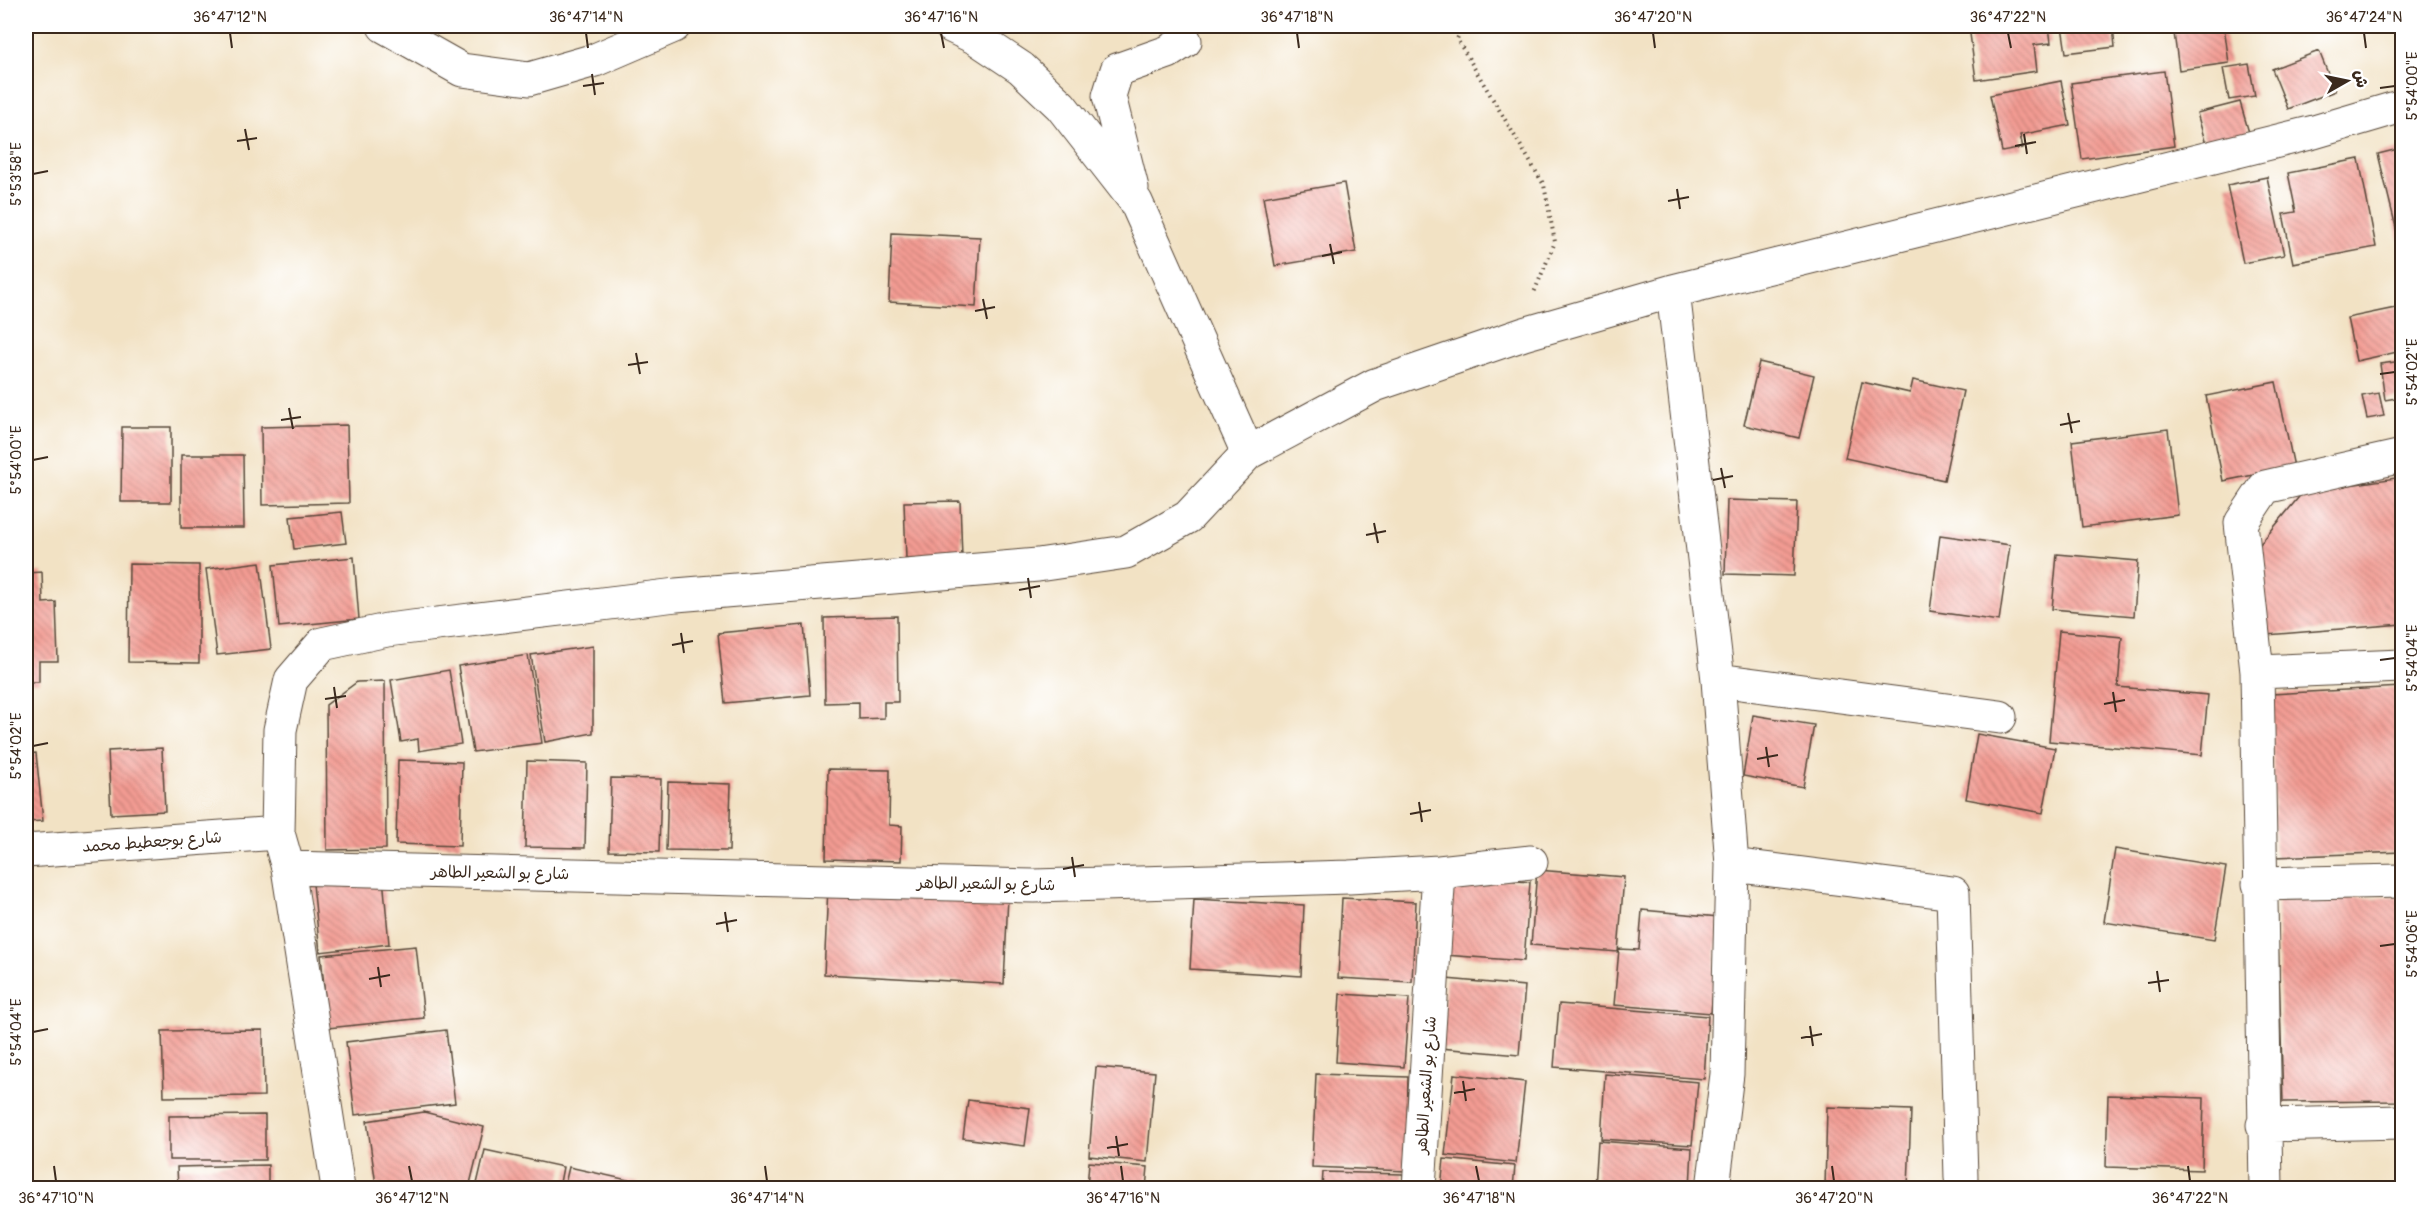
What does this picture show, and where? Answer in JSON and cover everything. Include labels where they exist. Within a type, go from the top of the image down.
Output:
[{"type":"street","points":[[384,26],[462,70],[530,79],[595,60],[674,26]]},
{"type":"street","points":[[951,26],[976,38],[1021,68],[1060,106],[1136,202]]},
{"type":"street","points":[[1185,41],[1168,52],[1117,70],[1109,96],[1136,202],[1248,453]]},
{"type":"street","points":[[338,1188],[288,868],[278,833],[280,729],[291,680],[322,644],[387,630],[676,595],[1038,565],[1126,552],[1188,517],[1248,453],[1375,385],[1524,334],[1673,291],[2314,132],[2403,106]]},
{"type":"street","points":[[1673,291],[1718,680],[1732,865],[1727,1074],[1713,1188]]},
{"type":"street","points":[[2266,1188],[2257,672],[2241,523],[2265,487],[2403,456]]},
{"type":"street","points":[[2257,672],[2403,666]]},
{"type":"street","points":[[1718,680],[2000,717]]},
{"type":"street","name":"شارع بوجعطيط محمد","points":[[26,851],[278,833]]},
{"type":"street","points":[[1439,872],[1530,862]]},
{"type":"street","points":[[1732,865],[1953,893],[1961,1178]]},
{"type":"street","name":"شارع بو الشعير الطاهر","points":[[288,868],[1034,886],[1348,877],[1439,872],[1419,1188]]},
{"type":"street","points":[[2259,884],[2403,881]]},
{"type":"street","points":[[2264,1125],[2403,1122]]},
{"type":"path","points":[[1463,26],[1457,39],[1544,185],[1555,242],[1535,286],[1524,334]]},
{"type":"building","points":[[1969,26],[2049,26],[2051,43],[2034,45],[2037,71],[1976,80]]},
{"type":"building","points":[[2062,26],[2113,26],[2115,47],[2066,53]]},
{"type":"building","points":[[2224,26],[2229,63],[2179,70],[2174,33]]},
{"type":"building","points":[[2319,51],[2335,91],[2288,109],[2272,69]]},
{"type":"building","points":[[2249,64],[2255,96],[2229,100],[2223,68]]},
{"type":"building","points":[[2164,71],[2174,146],[2082,159],[2071,83]]},
{"type":"building","points":[[2061,81],[2070,125],[2020,135],[2023,148],[2002,152],[1990,95]]},
{"type":"building","points":[[2240,102],[2250,136],[2207,148],[2197,113]]},
{"type":"building","points":[[2402,148],[2402,240],[2399,240],[2378,154]]},
{"type":"building","points":[[2359,159],[2376,247],[2293,263],[2283,214],[2296,212],[2288,173]]},
{"type":"building","points":[[2267,177],[2284,255],[2243,263],[2227,185]]},
{"type":"building","points":[[1344,183],[1356,252],[1275,266],[1263,197]]},
{"type":"building","points":[[892,233],[980,237],[976,307],[889,302]]},
{"type":"building","points":[[2400,307],[2402,351],[2356,361],[2347,318]]},
{"type":"building","points":[[2402,361],[2402,397],[2385,400],[2380,364]]},
{"type":"building","points":[[1759,362],[1814,375],[1799,438],[1744,425]]},
{"type":"building","points":[[1913,380],[1963,391],[1944,480],[1845,458],[1862,382],[1910,393]]},
{"type":"building","points":[[2276,382],[2294,467],[2223,481],[2206,396]]},
{"type":"building","points":[[2379,393],[2384,416],[2367,419],[2362,396]]},
{"type":"building","points":[[347,425],[349,503],[262,505],[261,427]]},
{"type":"building","points":[[122,427],[171,427],[171,502],[121,502]]},
{"type":"building","points":[[2168,429],[2178,515],[2082,527],[2072,441]]},
{"type":"building","points":[[181,455],[243,455],[244,528],[181,528]]},
{"type":"building","points":[[2402,477],[2402,624],[2266,635],[2256,549],[2303,492]]},
{"type":"building","points":[[1727,500],[1797,502],[1794,576],[1725,574]]},
{"type":"building","points":[[960,501],[962,558],[906,559],[904,502]]},
{"type":"building","points":[[342,512],[346,543],[294,549],[290,517]]},
{"type":"building","points":[[1940,535],[2010,545],[1999,621],[1930,611]]},
{"type":"building","points":[[2057,554],[2138,561],[2134,616],[2052,609]]},
{"type":"building","points":[[354,557],[359,619],[279,627],[273,565]]},
{"type":"building","points":[[260,562],[271,649],[217,655],[206,569]]},
{"type":"building","points":[[129,564],[199,565],[199,663],[128,662]]},
{"type":"building","points":[[42,572],[43,603],[56,602],[58,661],[39,661],[39,682],[26,682],[26,573]]},
{"type":"building","points":[[897,616],[898,702],[884,702],[884,718],[859,719],[859,702],[825,703],[824,618]]},
{"type":"building","points":[[804,625],[810,695],[725,703],[718,633]]},
{"type":"building","points":[[2059,631],[2122,637],[2118,687],[2208,695],[2202,755],[2049,741]]},
{"type":"building","points":[[593,646],[593,733],[545,742],[531,655]]},
{"type":"building","points":[[528,655],[542,743],[473,752],[458,666]]},
{"type":"building","points":[[449,670],[461,744],[419,751],[418,739],[401,742],[391,680]]},
{"type":"building","points":[[385,681],[386,849],[327,850],[326,705],[357,682]]},
{"type":"building","points":[[2402,687],[2402,852],[2275,857],[2271,694]]},
{"type":"building","points":[[1753,715],[1814,725],[1803,787],[1743,776]]},
{"type":"building","points":[[1977,734],[2055,748],[2043,813],[1966,799]]},
{"type":"building","points":[[162,748],[165,811],[111,814],[108,751]]},
{"type":"building","points":[[36,753],[43,821],[26,822],[26,754]]},
{"type":"building","points":[[398,760],[462,762],[460,846],[396,844]]},
{"type":"building","points":[[527,761],[587,763],[585,848],[525,847]]},
{"type":"building","points":[[828,769],[890,770],[889,825],[902,826],[901,861],[826,859]]},
{"type":"building","points":[[611,778],[661,779],[659,852],[609,851]]},
{"type":"building","points":[[668,782],[731,784],[729,851],[666,850]]},
{"type":"building","points":[[2115,849],[2226,867],[2214,940],[2104,922]]},
{"type":"building","points":[[1537,870],[1624,877],[1618,952],[1531,945]]},
{"type":"building","points":[[1450,876],[1530,882],[1524,961],[1445,955]]},
{"type":"building","points":[[383,877],[389,944],[320,952],[313,884]]},
{"type":"building","points":[[828,887],[1008,896],[1004,984],[824,974]]},
{"type":"building","points":[[2402,897],[2402,1101],[2283,1102],[2277,900]]},
{"type":"building","points":[[1342,898],[1416,902],[1412,982],[1338,978]]},
{"type":"building","points":[[1194,899],[1304,905],[1301,976],[1190,969]]},
{"type":"building","points":[[1642,910],[1719,917],[1711,1013],[1614,1005],[1619,949],[1639,950]]},
{"type":"building","points":[[416,946],[424,1018],[328,1028],[321,955]]},
{"type":"building","points":[[1446,979],[1525,986],[1519,1055],[1440,1048]]},
{"type":"building","points":[[1340,994],[1409,998],[1404,1067],[1336,1062]]},
{"type":"building","points":[[1559,1004],[1708,1016],[1704,1079],[1554,1067]]},
{"type":"building","points":[[263,1030],[264,1096],[164,1097],[162,1031]]},
{"type":"building","points":[[446,1030],[455,1103],[355,1115],[346,1042]]},
{"type":"building","points":[[1096,1067],[1155,1072],[1147,1162],[1089,1156]]},
{"type":"building","points":[[1316,1074],[1408,1077],[1406,1171],[1312,1167]]},
{"type":"building","points":[[1454,1074],[1525,1082],[1516,1163],[1445,1155]]},
{"type":"building","points":[[1605,1074],[1698,1082],[1692,1145],[1601,1139]]},
{"type":"building","points":[[2108,1095],[2204,1098],[2202,1170],[2106,1167]]},
{"type":"building","points":[[968,1100],[1030,1108],[1025,1146],[963,1138]]},
{"type":"building","points":[[1827,1107],[1911,1110],[1908,1188],[1825,1188]]},
{"type":"building","points":[[424,1112],[484,1127],[469,1188],[391,1188],[376,1185],[367,1121]]},
{"type":"building","points":[[265,1115],[265,1160],[169,1160],[169,1116]]},
{"type":"building","points":[[1598,1141],[1692,1148],[1690,1188],[1595,1188]]},
{"type":"building","points":[[485,1150],[563,1167],[559,1188],[476,1188]]},
{"type":"building","points":[[1444,1159],[1515,1166],[1513,1188],[1441,1188]]},
{"type":"building","points":[[1089,1162],[1148,1167],[1146,1188],[1087,1188]]},
{"type":"building","points":[[268,1165],[268,1188],[178,1188],[177,1167]]},
{"type":"building","points":[[569,1167],[637,1182],[636,1188],[564,1188]]},
{"type":"building","points":[[1323,1172],[1403,1174],[1403,1188],[1322,1188]]}]
